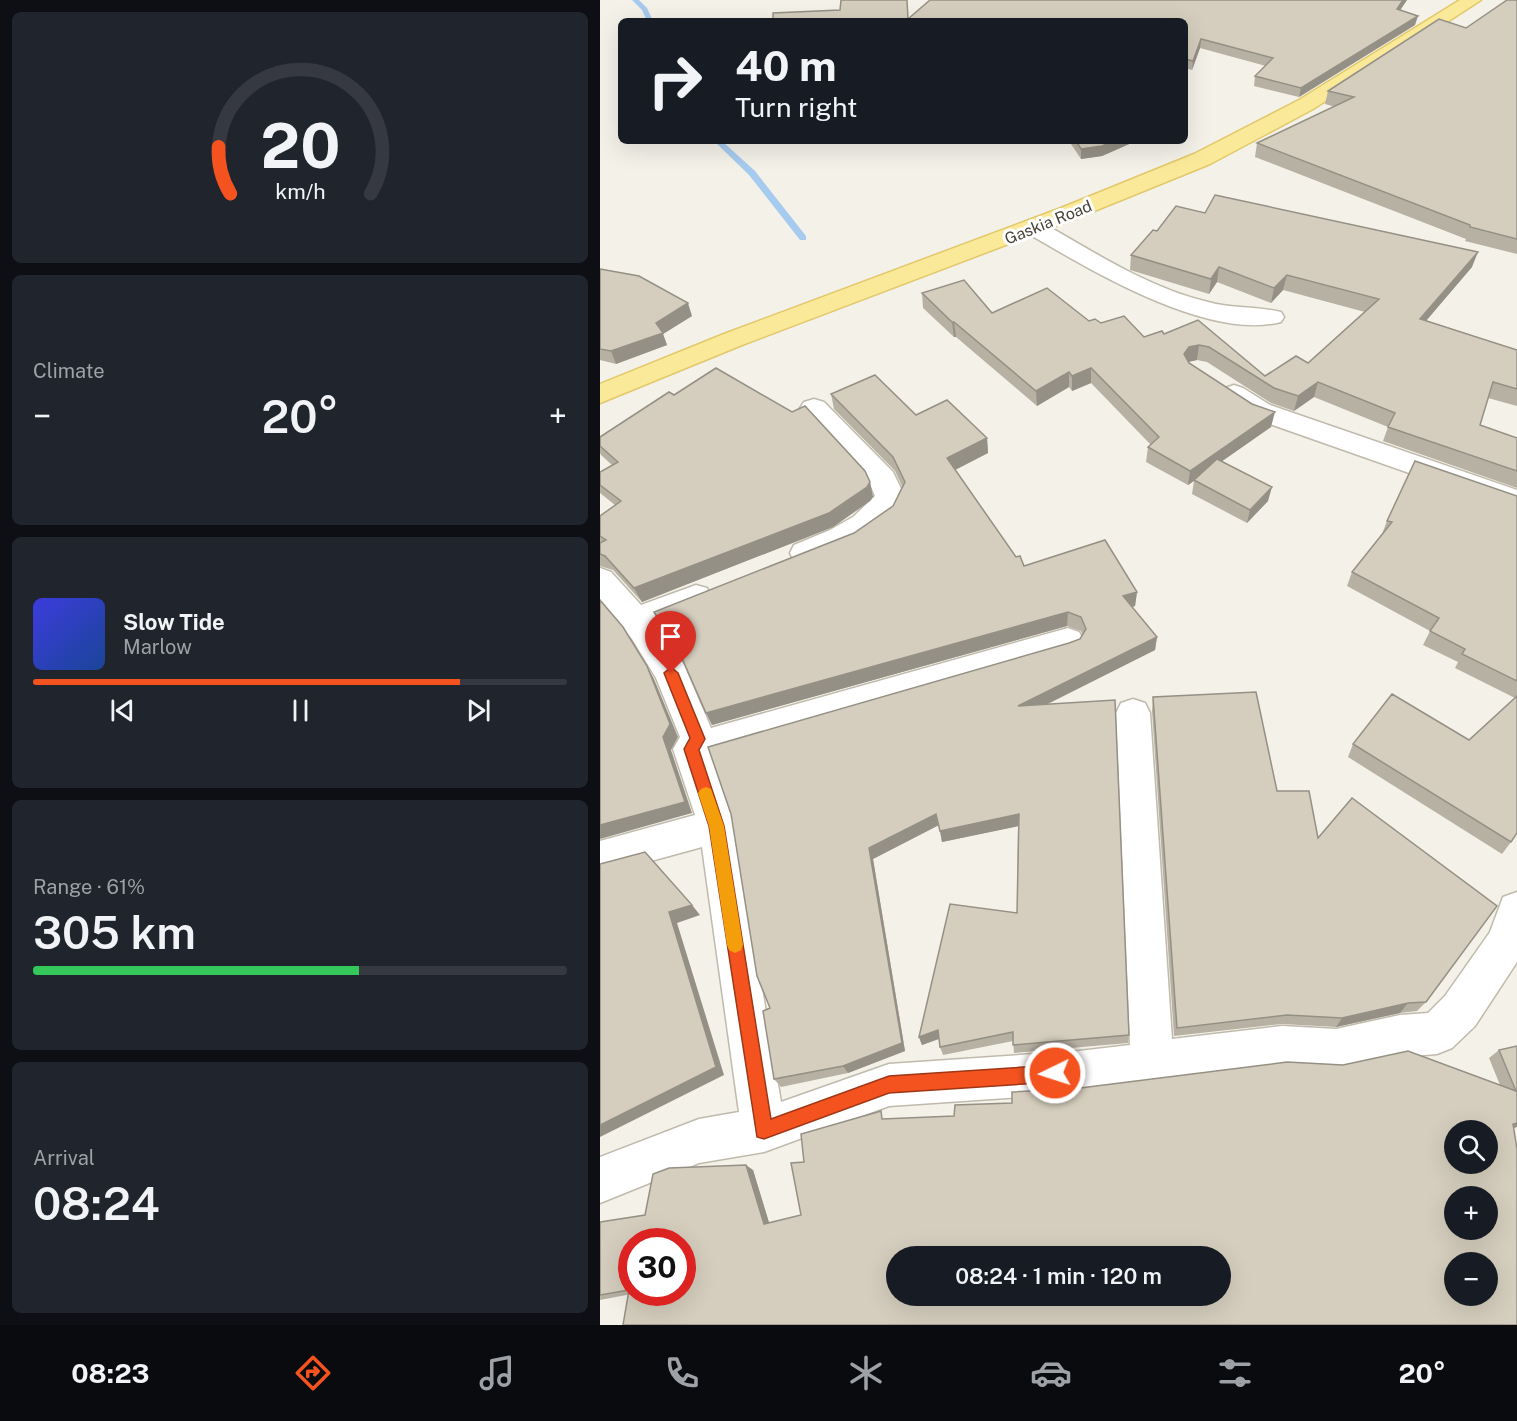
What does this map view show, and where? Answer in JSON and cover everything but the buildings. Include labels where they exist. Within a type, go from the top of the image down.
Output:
[{"type":"main road","name":"Gaskia Road","points":[[600,394],[691,355],[1035,228],[1201,160],[1268,127],[1376,63],[1472,0]]},
{"type":"street","points":[[1035,228],[1143,287],[1188,304],[1227,315],[1272,317]]},
{"type":"street","points":[[1215,382],[1260,411],[1517,501]]},
{"type":"street","points":[[778,564],[845,537],[884,510],[890,497],[883,479],[814,408]]},
{"type":"street","points":[[600,580],[635,621],[671,673],[698,739],[691,749]]},
{"type":"street","points":[[635,621],[723,586]]},
{"type":"street","points":[[691,749],[1068,641]]},
{"type":"street","points":[[1133,713],[1152,1064]]},
{"type":"street","points":[[691,749],[717,826],[764,1130]]},
{"type":"street","points":[[600,858],[717,826]]},
{"type":"street","points":[[600,1180],[699,1141],[764,1130],[889,1084],[1079,1072],[1282,1047],[1336,1050],[1400,1036],[1437,1033],[1460,1011],[1514,935]]},
{"type":"waterway","points":[[635,0],[645,9],[649,18]]},
{"type":"waterway","points":[[721,144],[752,173],[803,238]]},
{"type":"slow traffic","points":[[706,793],[717,826],[735,945]]},
{"type":"route","points":[[671,673],[698,739],[691,749],[717,826],[764,1130],[889,1084],[1055,1073]]}]
